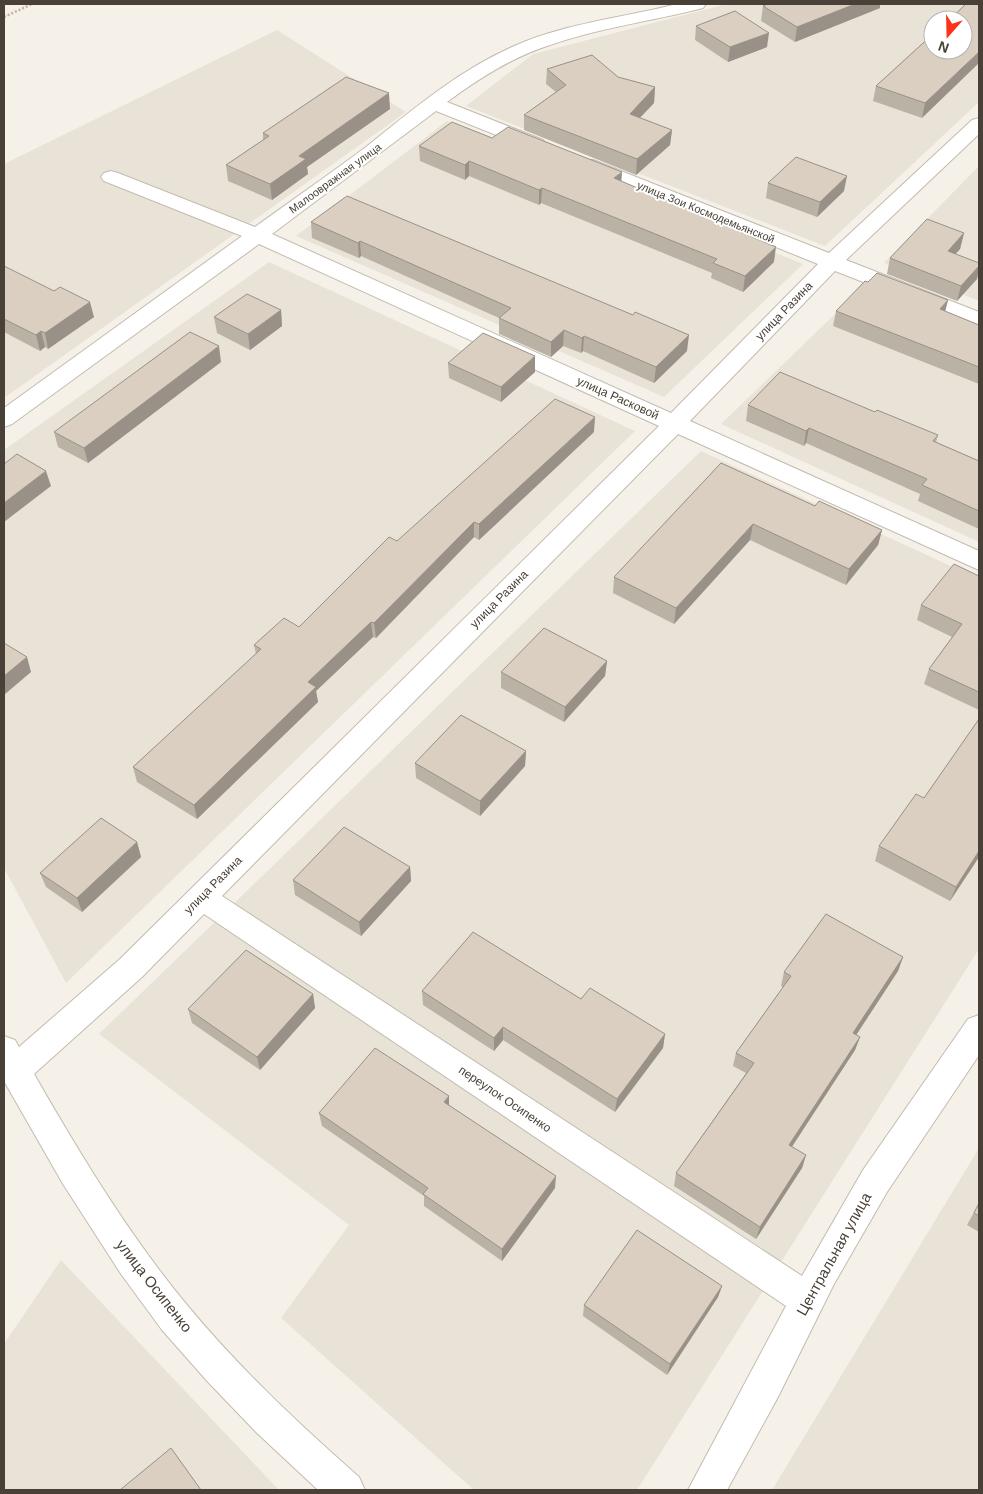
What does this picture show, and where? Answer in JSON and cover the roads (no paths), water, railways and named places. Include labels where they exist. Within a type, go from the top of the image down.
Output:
[{"type":"street","name":"Малоовражная улица","points":[[4,419],[349,169],[433,103],[498,61],[535,44],[567,34],[697,4]]},
{"type":"street","name":"улица Зои Космодемьянской","points":[[433,103],[979,320]]},
{"type":"street","name":"улица Разина","points":[[9,1060],[131,968],[832,262],[979,124]]},
{"type":"street","name":"улица Расковой","points":[[111,177],[257,235],[979,560]]},
{"type":"street","name":"переулок Осипенко","points":[[201,897],[808,1300]]},
{"type":"street","name":"Центральная улица","points":[[707,1490],[874,1181],[979,1029]]},
{"type":"street","name":"улица Осипенко","points":[[9,1060],[100,1215],[155,1292],[224,1372],[346,1490]]}]
